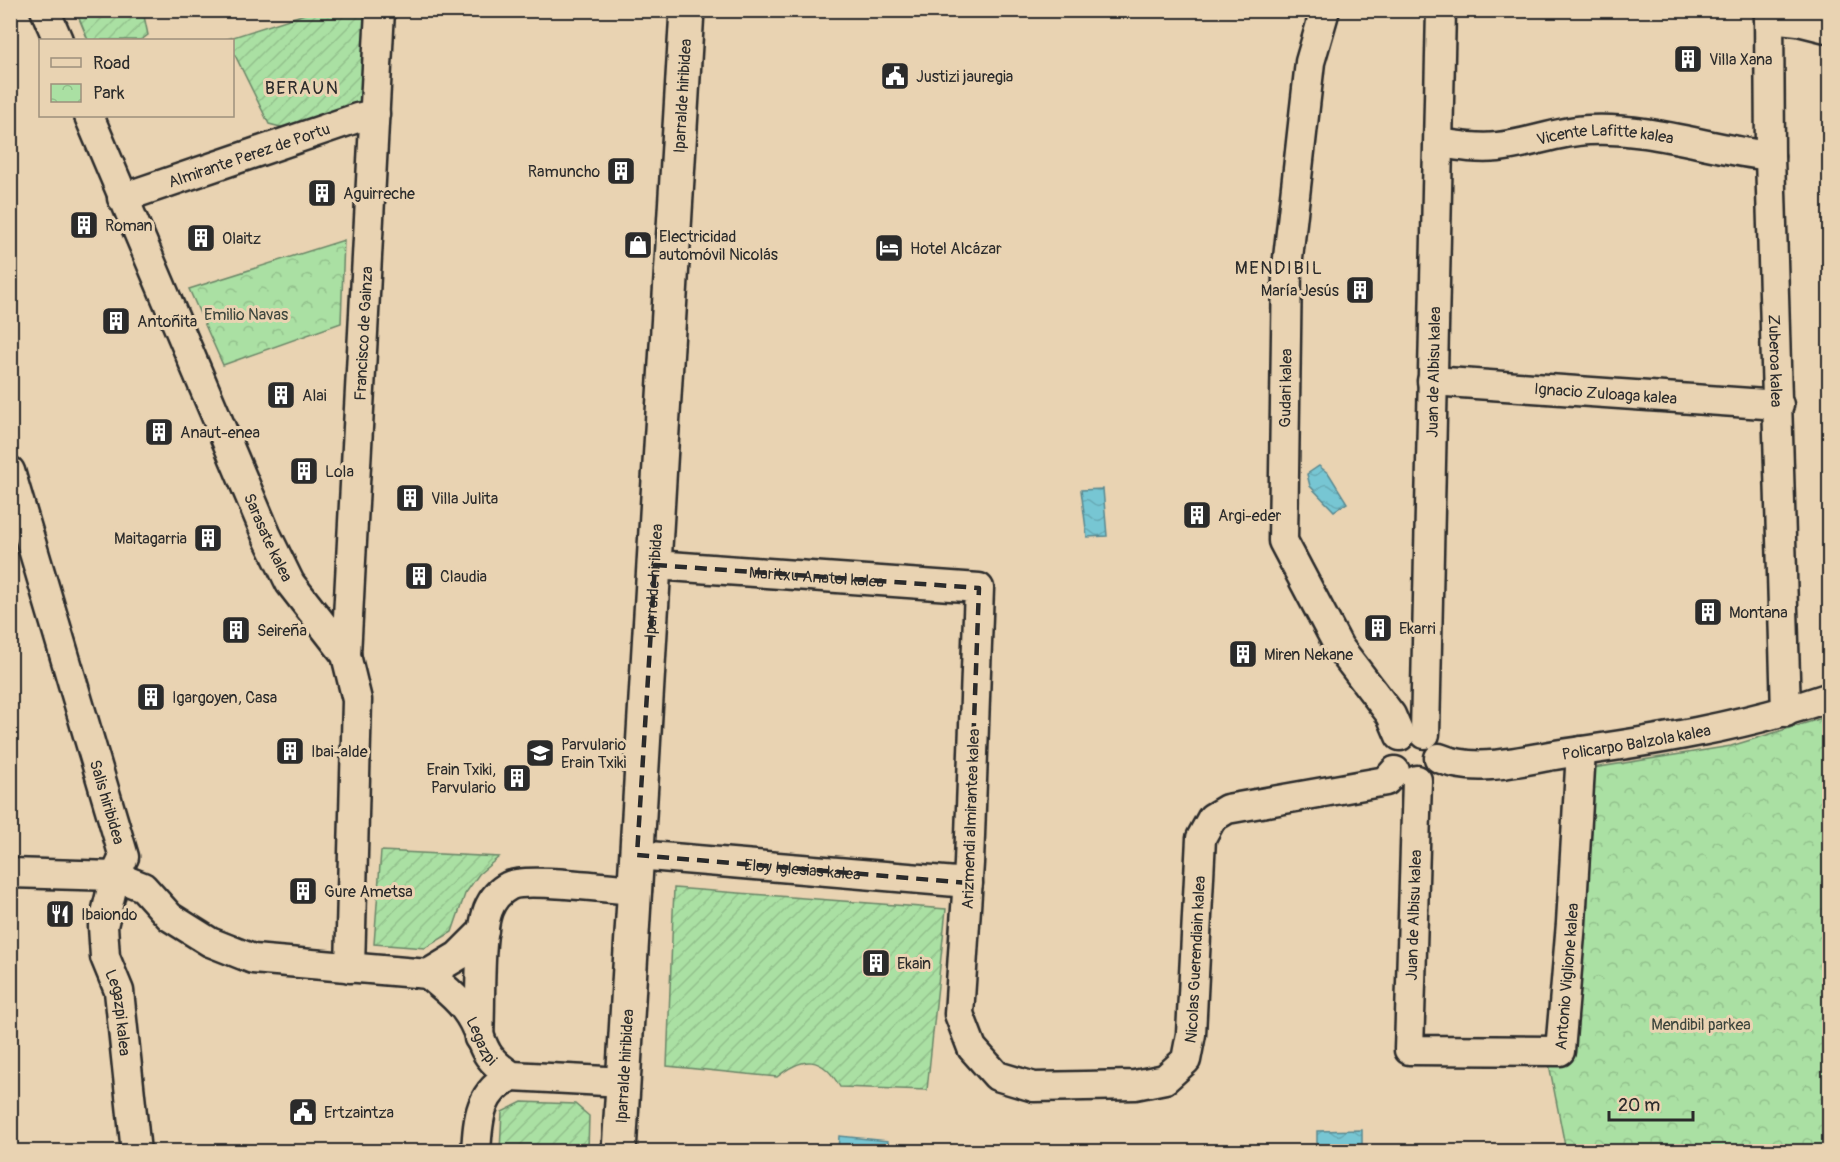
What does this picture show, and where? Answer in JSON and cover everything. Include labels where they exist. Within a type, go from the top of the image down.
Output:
[{"type":"main road","name":"Iparralde hiribidea","points":[[619,1152],[637,890],[637,855],[687,10]]},
{"type":"street","points":[[45,10],[58,39]]},
{"type":"street","name":"Francisco de Gainza","points":[[346,655],[380,10]]},
{"type":"street","name":"Gudari kalea","points":[[1325,10],[1310,62],[1287,267],[1283,541],[1339,647],[1391,715],[1421,743]]},
{"type":"street","name":"Juan de Albisu kalea","points":[[1409,1050],[1406,776],[1390,757],[1391,749],[1421,743],[1441,10]]},
{"type":"street","points":[[1769,14],[1830,29]]},
{"type":"street","name":"Zuberoa kalea","points":[[1769,14],[1770,156],[1779,405],[1786,712]]},
{"type":"street","name":"Almirante Perez de Portu","points":[[122,198],[357,118],[375,114]]},
{"type":"street","name":"Sarasate kalea","points":[[88,117],[271,544],[290,583],[346,655],[357,699],[350,968]]},
{"type":"street","name":"Vicente Lafitte kalea","points":[[1439,143],[1468,148],[1498,147],[1587,130],[1624,130],[1656,133],[1730,152],[1770,156]]},
{"type":"street","name":"Ignacio Zuloaga kalea","points":[[1432,381],[1779,405]]},
{"type":"street","name":"Salis hiribidea","points":[[10,471],[124,857],[115,876]]},
{"type":"street","name":"Maritxu Anatol kalea","points":[[655,565],[979,588]]},
{"type":"street","name":"Arizmendi almirantea kalea","points":[[972,1048],[959,1014],[968,883],[979,588]]},
{"type":"street","name":"Policarpo Balzola kalea","points":[[1421,743],[1455,765],[1478,766],[1730,727],[1830,697]]},
{"type":"street","name":"Nicolas Guerendiain kalea","points":[[972,1048],[997,1076],[1034,1087],[1135,1085],[1165,1079],[1186,1060],[1191,1034],[1201,838],[1212,818],[1227,809],[1434,771],[1421,743]]},
{"type":"street","name":"Antonio Viglione kalea","points":[[1409,1050],[1560,1051],[1571,923],[1581,751]]},
{"type":"street","name":"Eloy Iglesias kalea","points":[[637,855],[968,883]]},
{"type":"street","points":[[10,873],[115,876],[143,887],[170,917],[210,942],[253,959],[428,974],[458,956],[484,930]]},
{"type":"street","name":"Legazpi kalea","points":[[115,876],[104,926],[105,957],[119,991],[136,1152]]},
{"type":"street","points":[[479,1038],[484,930],[488,910],[495,897],[510,885],[532,882],[637,890]]},
{"type":"street","name":"Legazpi","points":[[428,974],[466,1010],[485,1054],[512,1076],[624,1082]]},
{"type":"street","points":[[476,1152],[480,1108],[487,1094],[500,1081],[512,1076]]},
{"type":"highlighted area","points":[[655,565],[979,588],[968,883],[637,855]]},
{"type":"green space","points":[[76,11],[143,11],[148,35],[142,39],[88,39]]},
{"type":"green space","points":[[314,11],[371,11],[367,106],[292,130],[269,124],[234,53],[234,39],[227,39]]},
{"type":"green space","name":"Emilio Navas","points":[[344,240],[341,323],[223,365],[189,289]]},
{"type":"green space","name":"Mendibil parkea","points":[[1829,716],[1829,1151],[1566,1151],[1549,1064],[1587,769],[1731,746]]},
{"type":"green space","points":[[381,851],[499,857],[479,874],[465,894],[452,932],[425,948],[374,944]]},
{"type":"green space","points":[[674,888],[946,909],[927,1090],[840,1087],[826,1069],[812,1062],[795,1065],[777,1077],[667,1066]]},
{"type":"green space","points":[[522,1102],[575,1104],[589,1116],[588,1151],[500,1151],[502,1112]]},
{"type":"water","points":[[1319,466],[1329,474],[1347,503],[1334,511],[1310,486],[1307,474]]},
{"type":"water","points":[[1103,489],[1107,536],[1087,537],[1081,490]]},
{"type":"water","points":[[1362,1130],[1362,1151],[1317,1151],[1317,1131]]},
{"type":"water","points":[[839,1136],[888,1141],[887,1151],[838,1151]]},
{"type":"place","name":"Villa Xana","points":[[1688,59]]},
{"type":"place","name":"Justizi jauregia","points":[[895,76]]},
{"type":"place","name":"Ramuncho","points":[[621,171]]},
{"type":"place","name":"Aguirreche","points":[[322,193]]},
{"type":"place","name":"Roman","points":[[84,225]]},
{"type":"place","name":"Olaitz","points":[[201,238]]},
{"type":"place","name":"Electricidad automóvil Nicolás","points":[[638,245]]},
{"type":"place","name":"Hotel Alcázar","points":[[889,248]]},
{"type":"place","name":"María Jesús","points":[[1360,290]]},
{"type":"place","name":"Antoñita","points":[[116,321]]},
{"type":"place","name":"Alai","points":[[281,395]]},
{"type":"place","name":"Anaut-enea","points":[[159,432]]},
{"type":"place","name":"Lola","points":[[304,471]]},
{"type":"place","name":"Villa Julita","points":[[410,498]]},
{"type":"place","name":"Argi-eder","points":[[1197,515]]},
{"type":"place","name":"Maitagarria","points":[[208,538]]},
{"type":"place","name":"Claudia","points":[[419,576]]},
{"type":"place","name":"Montana","points":[[1708,612]]},
{"type":"place","name":"Ekarri","points":[[1378,628]]},
{"type":"place","name":"Seireña","points":[[236,630]]},
{"type":"place","name":"Miren Nekane","points":[[1243,654]]},
{"type":"place","name":"Igargoyen, Casa","points":[[151,697]]},
{"type":"place","name":"Ibai-alde","points":[[290,751]]},
{"type":"place","name":"Parvulario Erain Txiki","points":[[540,753]]},
{"type":"place","name":"Erain Txiki, Parvulario","points":[[517,778]]},
{"type":"place","name":"Gure Ametsa","points":[[303,891]]},
{"type":"place","name":"Ibaiondo","points":[[60,914]]},
{"type":"place","name":"Ekain","points":[[876,963]]},
{"type":"place","name":"Ertzaintza","points":[[303,1112]]},
{"type":"district","name":"BERAUN","points":[[302,88]]},
{"type":"district","name":"MENDIBIL","points":[[1279,268]]}]
